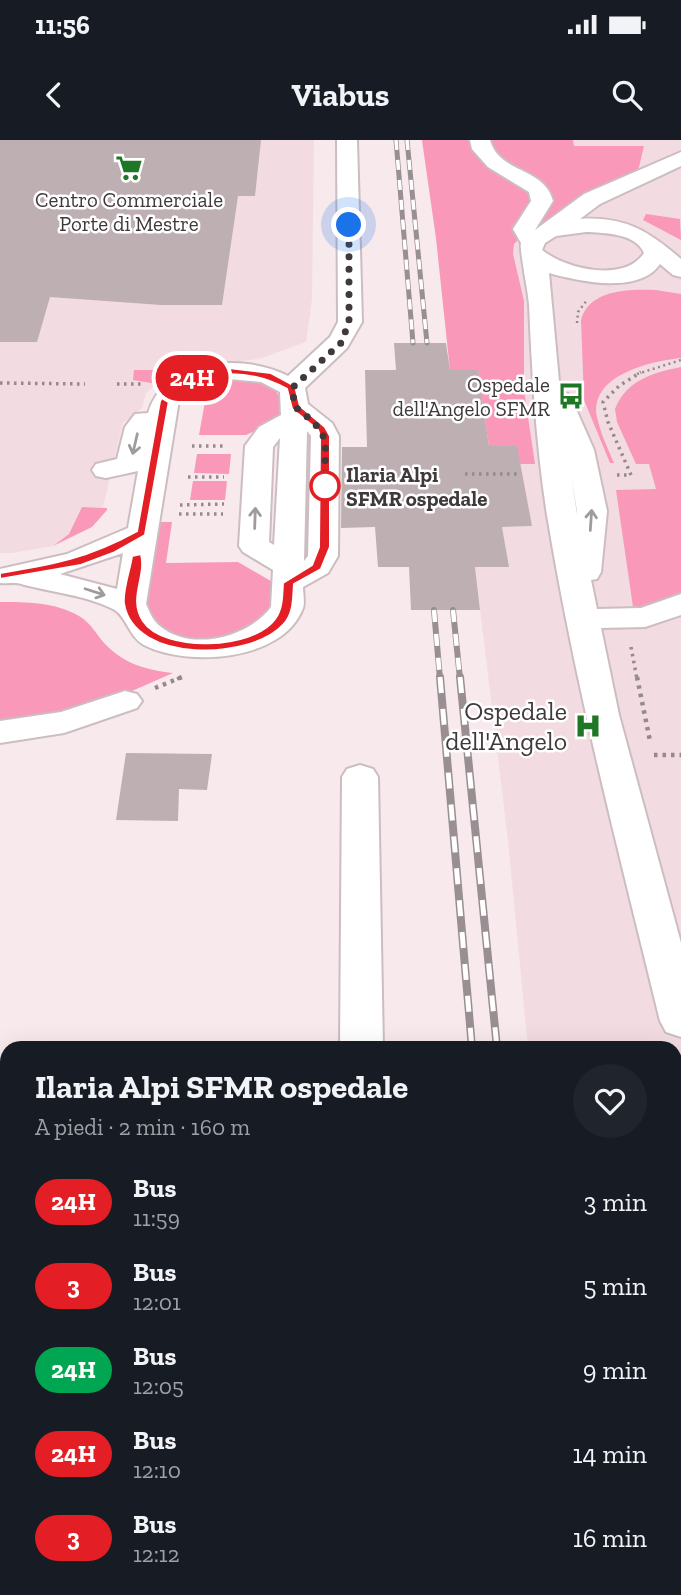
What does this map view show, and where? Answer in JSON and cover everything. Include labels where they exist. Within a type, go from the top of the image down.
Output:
[{"type":"street","points":[[288,575],[254,546],[259,446],[294,405],[336,347],[349,322],[347,140]]},
{"type":"street","points":[[480,140],[480,145],[493,161],[539,189],[542,201],[524,229],[536,242],[538,260],[558,270],[681,281]]},
{"type":"street","points":[[646,172],[651,149]]},
{"type":"street","points":[[536,242],[592,199],[681,158]]},
{"type":"street","points":[[681,170],[645,182],[611,203],[611,219],[681,270]]},
{"type":"street","points":[[536,242],[583,226],[627,232]]},
{"type":"street","points":[[536,242],[544,364],[558,485],[582,616],[620,793],[681,1021]]},
{"type":"street","points":[[543,323],[551,309],[569,292],[649,264],[656,254],[653,248]]},
{"type":"street","points":[[249,372],[336,347]]},
{"type":"street","points":[[229,371],[268,375],[294,405],[322,429],[325,436],[324,547],[317,566],[288,575],[287,608],[278,624],[245,642],[225,646],[176,645],[154,637],[139,624],[130,604],[162,411],[168,393],[192,378],[229,371]]},
{"type":"street","points":[[150,480],[106,474],[129,465],[140,424],[162,411]]},
{"type":"street","points":[[5,576],[77,563],[109,551],[142,532]]},
{"type":"street","points":[[5,576],[81,587],[130,604]]},
{"type":"street","points":[[582,616],[645,617],[681,604]]},
{"type":"street","points":[[0,732],[53,727],[92,717],[125,701]]},
{"type":"street","points":[[360,777],[362,1041]]},
{"type":"path","points":[[606,474],[631,475],[608,422],[603,402],[615,387],[643,370],[681,360]]},
{"type":"path","points":[[0,383],[85,384]]},
{"type":"path","points":[[465,474],[531,475]]},
{"type":"path","points":[[188,477],[235,477]]},
{"type":"path","points":[[351,477],[399,477]]},
{"type":"path","points":[[184,505],[233,504]]},
{"type":"path","points":[[172,514],[232,514]]},
{"type":"path","points":[[125,701],[188,674]]},
{"type":"path","points":[[654,755],[681,755]]},
{"type":"shaded area","points":[[0,140],[314,140],[312,299],[306,342],[259,359],[191,367],[161,380],[146,393],[142,408],[123,423],[103,507],[82,507],[69,534],[53,546],[12,553],[0,553]]},
{"type":"shaded area","name":"Ospedale dell'Angelo","points":[[422,140],[681,140],[681,1041],[527,1041],[508,841],[475,567],[508,567],[502,527],[532,526],[489,446],[478,371],[450,370]]},
{"type":"shaded area","points":[[422,140],[476,140],[537,194],[521,237],[514,244],[513,254],[524,301],[524,390],[535,464],[520,464],[489,446],[478,371],[450,370]]},
{"type":"shaded area","points":[[484,140],[573,140],[574,146],[644,146],[638,171],[573,204],[535,230],[547,210]]},
{"type":"shaded area","points":[[646,214],[680,219],[681,240],[643,220]]},
{"type":"shaded area","points":[[656,290],[681,294],[681,358],[639,367],[612,381],[603,390],[597,403],[597,417],[614,463],[610,463],[584,400],[581,320],[585,310],[601,297],[623,291]]},
{"type":"shaded area","points":[[177,362],[227,362],[181,371],[157,384],[133,380],[134,370],[174,370]]},
{"type":"shaded area","points":[[681,367],[681,594],[651,608],[633,607],[616,490],[656,489],[649,464],[636,464],[617,422],[615,409],[626,391],[642,379]]},
{"type":"shaded area","points":[[237,380],[265,385],[276,392],[283,407],[284,418],[246,435],[199,435],[206,396],[186,391],[216,381]]},
{"type":"shaded area","points":[[197,454],[231,454],[229,474],[194,473]]},
{"type":"shaded area","points":[[193,481],[227,481],[225,500],[190,500]]},
{"type":"shaded area","points":[[82,507],[107,510],[92,527],[53,546],[69,534]]},
{"type":"shaded area","points":[[157,522],[172,522],[166,563],[238,562],[276,584],[261,620],[250,629],[222,638],[188,638],[158,627],[149,617],[144,603],[146,575]]},
{"type":"shaded area","points":[[0,602],[41,604],[70,611],[87,622],[120,657],[145,668],[173,673],[93,708],[0,727]]},
{"type":"building","points":[[0,140],[261,140],[255,196],[238,196],[222,305],[161,305],[50,297],[37,342],[0,342]]},
{"type":"building","points":[[394,343],[446,343],[450,370],[478,370],[489,446],[517,446],[532,526],[502,527],[509,567],[475,567],[480,610],[411,610],[409,567],[378,567],[375,527],[341,528],[342,447],[367,447],[365,370],[396,370]]},
{"type":"building","points":[[126,753],[212,754],[207,790],[179,789],[178,821],[116,820]]},
{"type":"railway","points":[[396,140],[413,343]]},
{"type":"railway","points":[[407,140],[427,343]]},
{"type":"railway","points":[[434,610],[440,679]]},
{"type":"railway","points":[[453,610],[460,679]]},
{"type":"railway","points":[[440,677],[471,1041]]},
{"type":"railway","points":[[460,677],[496,1041]]},
{"type":"bus line","name":"24H","points":[[0,576],[77,563],[109,551],[142,532],[164,401],[168,393],[178,385],[192,378],[229,371],[268,375],[292,388],[295,407],[322,429],[325,436],[324,547],[323,556],[317,566],[288,583],[287,608],[278,624],[245,642],[225,646],[201,648],[176,645],[154,637],[139,624],[130,604],[138,556]]},
{"type":"place","name":"Centro Commerciale Porte di Mestre","points":[[129,168]]},
{"type":"place","name":"Ospedale dell'Angelo SFMR","points":[[571,396]]},
{"type":"place","name":"Ilaria Alpi SFMR ospedale","points":[[325,486]]},
{"type":"place","name":"Ospedale dell'Angelo","points":[[588,726]]},
{"type":"route","points":[[325,486],[325,436],[322,429],[295,407],[292,388],[304,373],[341,343],[345,334],[349,322],[349,225]]}]
